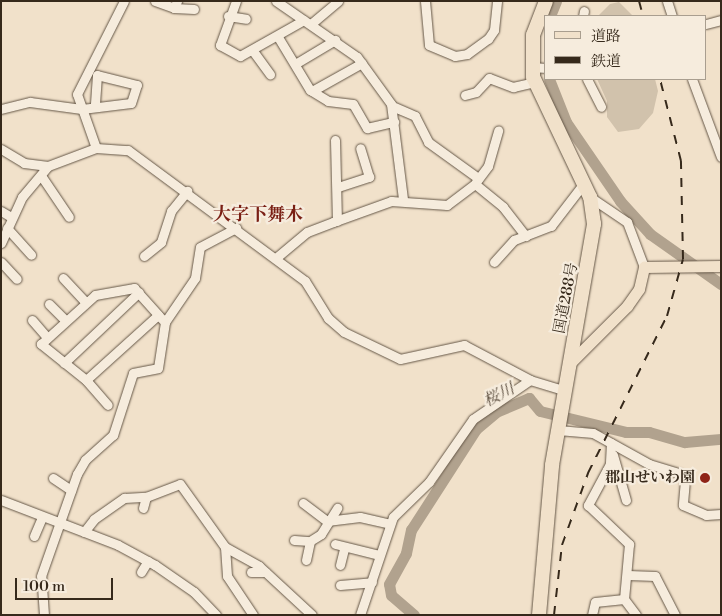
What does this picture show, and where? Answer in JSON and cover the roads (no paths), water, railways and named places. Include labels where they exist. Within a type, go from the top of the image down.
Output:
[{"type":"highway","name":"国道288号","points":[[539,615],[558,429],[592,251],[590,197],[535,82],[540,68],[533,35],[545,2]]},
{"type":"main road","points":[[569,364],[627,306],[639,289],[644,267],[684,268],[721,266]]},
{"type":"street","points":[[96,148],[77,94],[81,80],[124,1]]},
{"type":"street","points":[[155,1],[194,9]]},
{"type":"street","points":[[236,1],[228,16],[220,45],[243,55]]},
{"type":"street","points":[[276,1],[336,40],[362,63],[392,106],[403,199]]},
{"type":"street","points":[[238,65],[243,55],[308,22],[338,1]]},
{"type":"street","points":[[425,1],[429,45],[455,56],[467,54],[488,39],[494,30],[497,1]]},
{"type":"street","points":[[667,1],[672,15]]},
{"type":"street","points":[[228,16],[246,19]]},
{"type":"street","points":[[707,24],[721,20]]},
{"type":"street","points":[[278,36],[312,91],[328,101],[353,104],[367,128],[394,122]]},
{"type":"street","points":[[295,64],[336,40]]},
{"type":"street","points":[[253,51],[270,74]]},
{"type":"street","points":[[312,91],[362,63]]},
{"type":"street","points":[[1,109],[30,102],[82,109],[95,106],[131,104],[137,85],[98,75],[95,106]]},
{"type":"street","points":[[465,95],[476,92],[489,78],[514,87],[535,82]]},
{"type":"street","points":[[588,80],[601,107]]},
{"type":"street","points":[[692,80],[721,158]]},
{"type":"street","points":[[392,106],[415,116],[428,142],[477,181],[503,207],[526,236]]},
{"type":"street","points":[[276,257],[307,232],[403,199],[447,204],[477,181],[488,166],[498,130]]},
{"type":"street","points":[[335,140],[338,187],[337,221]]},
{"type":"street","points":[[1,149],[24,163],[48,166],[96,148],[139,154],[305,281],[333,324],[369,346],[406,359],[445,346],[464,345],[530,380],[564,395]]},
{"type":"street","points":[[338,187],[369,177],[360,148]]},
{"type":"street","points":[[1,243],[10,217],[42,177],[48,166]]},
{"type":"street","points":[[42,177],[69,217]]},
{"type":"street","points":[[494,262],[510,243],[551,226],[584,183]]},
{"type":"street","points":[[144,256],[161,242],[171,212],[187,192]]},
{"type":"street","points":[[590,197],[627,222],[644,267]]},
{"type":"street","points":[[1,211],[10,217]]},
{"type":"street","points":[[7,228],[31,255]]},
{"type":"street","points":[[44,615],[41,576],[71,490],[85,460],[113,435],[133,373],[158,368],[165,322],[195,278],[200,247],[236,228]]},
{"type":"street","points":[[1,262],[17,279]]},
{"type":"street","points":[[63,278],[85,302]]},
{"type":"street","points":[[108,405],[86,380],[42,344],[65,320],[95,295],[134,288],[165,322]]},
{"type":"street","points":[[64,363],[139,292]]},
{"type":"street","points":[[49,304],[65,320]]},
{"type":"street","points":[[86,380],[158,315]]},
{"type":"street","points":[[32,320],[47,337]]},
{"type":"street","points":[[360,615],[390,524],[429,482],[473,419],[530,380]]},
{"type":"street","points":[[558,429],[593,433],[649,464],[681,474],[685,483],[683,505],[706,515],[721,514]]},
{"type":"street","points":[[611,443],[626,500]]},
{"type":"street","points":[[613,455],[588,505],[629,544],[628,575],[624,600],[636,615]]},
{"type":"street","points":[[53,478],[71,490]]},
{"type":"street","points":[[84,532],[112,505],[124,498],[146,497],[180,484],[225,547],[265,572],[312,615]]},
{"type":"street","points":[[143,508],[146,497]]},
{"type":"street","points":[[1,500],[60,525],[84,532],[148,561],[194,592],[216,615]]},
{"type":"street","points":[[303,503],[331,521],[360,517],[390,524]]},
{"type":"street","points":[[306,560],[310,541],[331,521],[337,508]]},
{"type":"street","points":[[34,536],[42,518]]},
{"type":"street","points":[[294,540],[310,541]]},
{"type":"street","points":[[335,544],[344,549],[379,555]]},
{"type":"street","points":[[225,547],[227,576],[244,597],[253,615]]},
{"type":"street","points":[[340,565],[344,549]]},
{"type":"street","points":[[141,572],[148,561]]},
{"type":"street","points":[[251,572],[265,572]]},
{"type":"street","points":[[628,575],[656,576],[675,615]]},
{"type":"street","points":[[340,585],[372,582]]},
{"type":"street","points":[[244,597],[253,591]]},
{"type":"street","points":[[592,615],[595,602],[624,600]]},
{"type":"waterway","name":"桜川","points":[[550,15],[556,1]]},
{"type":"waterway","name":"桜川","points":[[549,80],[566,122],[620,201],[650,234],[721,284]]},
{"type":"waterway","name":"桜川","points":[[414,615],[391,595],[389,584],[406,553],[411,530],[476,429],[496,412],[529,398],[540,411],[626,432],[649,432],[685,442],[721,439]]},
{"type":"railway","points":[[639,1],[643,15]]},
{"type":"railway","points":[[554,615],[562,545],[588,473],[667,316],[683,259],[681,161],[660,80]]},
{"type":"place","name":"郡山せいわ園","points":[[705,478]]},
{"type":"district","name":"大字下舞木","points":[[258,215]]}]
